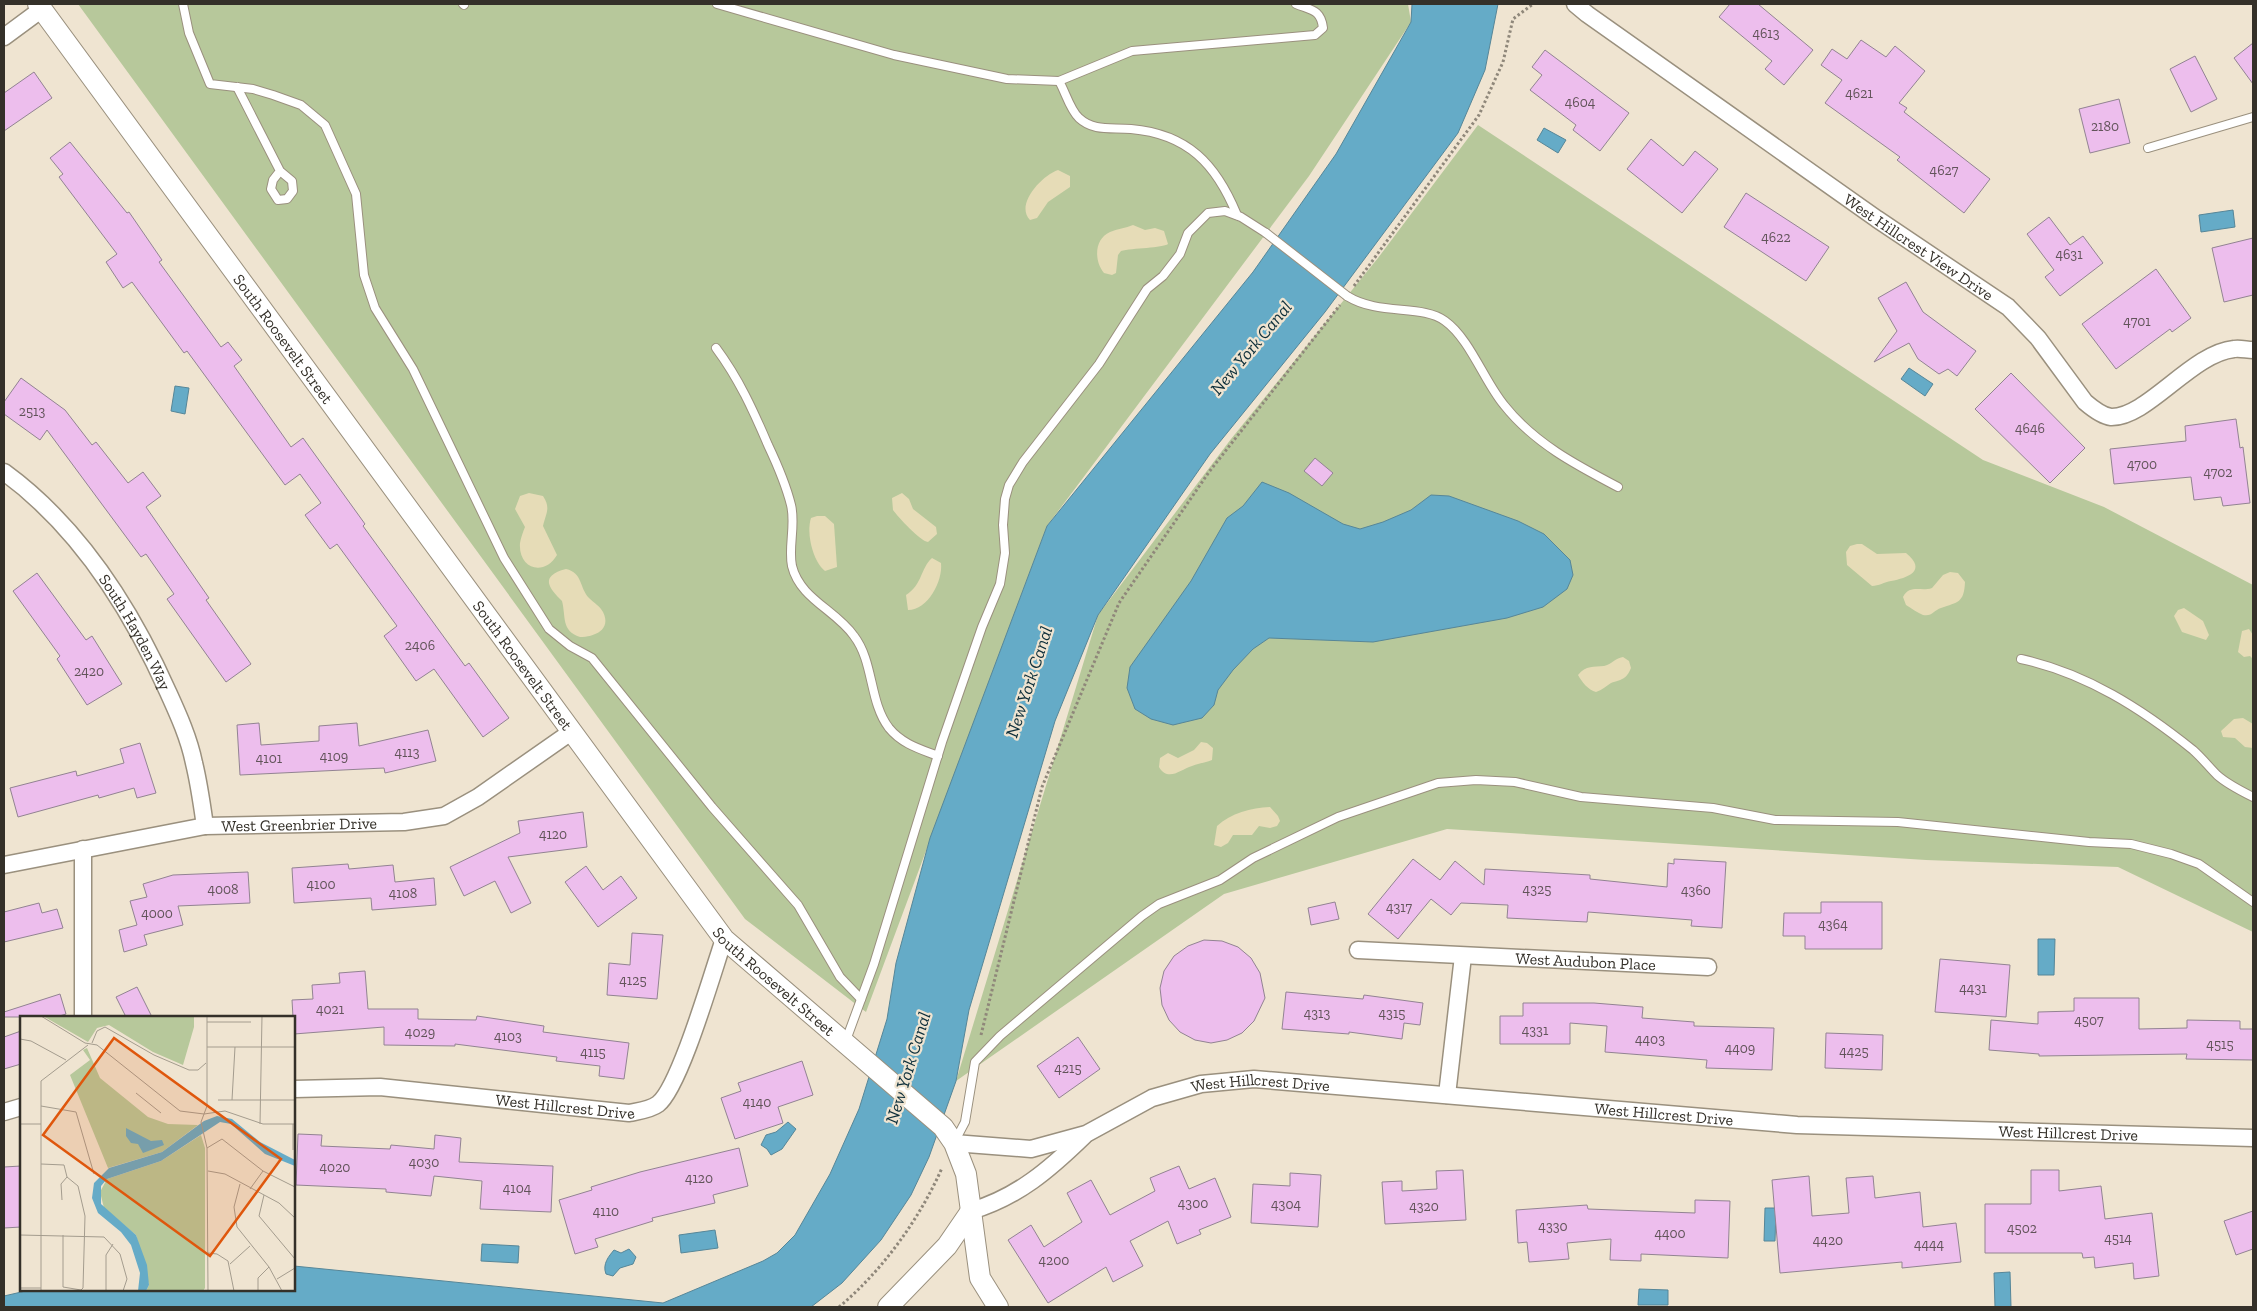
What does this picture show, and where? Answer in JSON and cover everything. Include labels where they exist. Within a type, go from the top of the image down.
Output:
[{"type":"street","name":"West Hillcrest View Drive","points":[[1575,4],[1877,219],[2008,306],[2038,338],[2085,402],[2094,410],[2110,417],[2123,415],[2137,408],[2207,357],[2234,349],[2253,350]]},
{"type":"street","points":[[4,37],[40,6]]},
{"type":"street","name":"South Roosevelt Street","points":[[40,6],[724,940],[948,1135],[966,1174],[980,1278],[998,1307]]},
{"type":"street","name":"South Hayden Way","points":[[4,472],[58,521],[109,584],[149,650],[180,719],[194,761],[205,826]]},
{"type":"street","name":"West Greenbrier Drive","points":[[4,865],[205,826],[404,822],[444,816],[478,797],[571,732]]},
{"type":"street","points":[[83,849],[83,1016]]},
{"type":"street","name":"West Hillcrest Drive","points":[[295,1089],[380,1087],[629,1113],[643,1110],[658,1104],[675,1081],[724,940]]},
{"type":"street","name":"West Audubon Place","points":[[1358,950],[1708,967]]},
{"type":"street","points":[[1447,1095],[1463,956]]},
{"type":"street","name":"West Hillcrest Drive","points":[[948,1135],[1032,1148],[1086,1134],[1152,1098],[1201,1084],[1254,1079],[1797,1125],[2253,1138]]},
{"type":"street","points":[[4,1112],[20,1108]]},
{"type":"street","name":"West Hillcrest Drive","points":[[971,1211],[998,1203],[1053,1166],[1086,1134]]},
{"type":"street","points":[[888,1307],[947,1246],[971,1211]]},
{"type":"lane","points":[[182,4],[189,33],[210,84],[253,89],[301,106],[324,125],[356,194],[364,275],[375,308],[413,370],[504,558],[548,629],[570,646],[592,658],[712,807],[798,905],[840,977],[861,1000]]},
{"type":"lane","points":[[717,4],[894,55],[1007,79],[1059,80],[1132,51],[1315,35],[1323,28],[1322,21],[1312,8],[1296,4]]},
{"type":"lane","points":[[1059,80],[1079,118],[1100,129],[1130,129],[1166,134],[1197,152],[1228,193],[1237,215]]},
{"type":"lane","points":[[237,87],[280,171]]},
{"type":"lane","points":[[2148,148],[2253,117]]},
{"type":"lane","points":[[850,1048],[861,1000],[905,866],[938,756],[982,627],[1000,584],[1004,553],[1005,499],[1010,485],[1023,462],[1099,364],[1147,289],[1162,276],[1180,254],[1188,233],[1208,212],[1225,211],[1237,215],[1266,233],[1347,296],[1372,308],[1429,313],[1440,317],[1457,332],[1503,404],[1519,423],[1563,457],[1618,488]]},
{"type":"lane","points":[[716,348],[744,389],[779,469],[792,507],[792,566],[806,593],[841,620],[855,636],[860,646],[879,708],[889,727],[904,742],[938,756]]},
{"type":"lane","points":[[2022,659],[2048,665],[2077,676],[2121,700],[2146,715],[2188,747],[2219,776],[2253,797]]},
{"type":"lane","points":[[948,1135],[965,1122],[975,1062],[1000,1036],[1159,904],[1220,880],[1254,858],[1338,817],[1438,783],[1476,780],[1515,782],[1581,797],[1713,808],[1775,820],[1898,822],[2130,844],[2171,854],[2199,864],[2253,902]]},
{"type":"path","points":[[1352,289],[1479,115],[1503,62],[1513,19],[1533,4]]},
{"type":"path","points":[[975,1062],[1042,787],[1119,603],[1209,472],[1341,304]]},
{"type":"path","points":[[838,1307],[879,1266],[927,1203],[948,1135]]},
{"type":"green space","points":[[78,4],[1408,4],[1411,22],[1309,176],[1047,526],[866,1012],[745,919]]},
{"type":"green space","points":[[1478,125],[1983,460],[2104,507],[2253,585],[2253,932],[2118,867],[1926,860],[1447,829],[1224,894],[956,1081],[1098,615],[1231,439],[1378,258]]},
{"type":"sand","points":[[1058,170],[1070,176],[1070,187],[1048,202],[1037,218],[1030,220],[1026,214],[1028,199],[1044,178]]},
{"type":"sand","points":[[1133,225],[1145,230],[1155,228],[1164,231],[1168,244],[1121,251],[1118,255],[1116,273],[1112,275],[1104,273],[1097,257],[1098,245],[1101,240],[1110,232]]},
{"type":"sand","points":[[529,493],[543,496],[547,504],[543,526],[557,555],[552,562],[539,568],[527,564],[520,552],[521,537],[525,527],[515,509],[520,496]]},
{"type":"sand","points":[[902,493],[909,499],[913,509],[936,527],[937,534],[928,542],[924,541],[904,523],[893,510],[892,498]]},
{"type":"sand","points":[[825,516],[834,524],[837,567],[825,571],[817,561],[810,539],[811,518]]},
{"type":"sand","points":[[1862,544],[1877,554],[1906,553],[1912,559],[1915,569],[1909,576],[1872,586],[1847,565],[1846,552],[1850,546]]},
{"type":"sand","points":[[932,558],[941,563],[937,586],[928,600],[922,605],[908,610],[906,595],[916,586],[925,567]]},
{"type":"sand","points":[[566,569],[578,577],[586,594],[603,612],[605,624],[596,634],[580,637],[567,627],[562,601],[553,592],[549,583],[552,575]]},
{"type":"sand","points":[[1950,572],[1958,573],[1965,582],[1963,594],[1959,601],[1926,615],[1906,605],[1903,597],[1906,593],[1912,589],[1932,588],[1943,575]]},
{"type":"sand","points":[[2184,608],[2203,621],[2209,635],[2206,640],[2182,632],[2174,616],[2178,610]]},
{"type":"sand","points":[[2249,629],[2253,635],[2253,659],[2250,656],[2244,657],[2238,652],[2242,631]]},
{"type":"sand","points":[[1623,657],[1629,661],[1631,668],[1627,675],[1596,692],[1588,688],[1578,675],[1587,668],[1604,666]]},
{"type":"sand","points":[[2243,718],[2253,724],[2253,748],[2245,747],[2235,738],[2223,737],[2221,731],[2234,719]]},
{"type":"sand","points":[[1201,742],[1207,743],[1213,748],[1212,760],[1194,765],[1174,774],[1166,774],[1159,767],[1160,758],[1168,753],[1178,758],[1194,750]]},
{"type":"sand","points":[[1270,807],[1280,821],[1277,826],[1270,828],[1259,826],[1252,835],[1233,835],[1228,843],[1221,847],[1214,845],[1217,826],[1223,821],[1242,812]]},
{"type":"water","name":"New York Canal","points":[[1412,4],[1498,4],[1485,70],[1458,133],[1325,312],[1210,454],[1098,615],[1055,721],[969,1010],[956,1081],[929,1157],[911,1195],[881,1240],[842,1283],[811,1307],[4,1307],[4,1296],[26,1291],[295,1291],[295,1266],[663,1303],[763,1261],[777,1253],[795,1235],[830,1174],[859,1109],[887,1019],[896,963],[930,838],[1047,526],[1253,272],[1336,154],[1411,22]]},
{"type":"water","points":[[1544,128],[1566,140],[1558,153],[1537,140]]},
{"type":"water","points":[[2233,210],[2235,227],[2201,232],[2199,215]]},
{"type":"water","points":[[1909,368],[1933,384],[1925,396],[1901,379]]},
{"type":"water","points":[[175,386],[189,388],[185,414],[171,411]]},
{"type":"water","points":[[1262,482],[1289,493],[1343,524],[1360,529],[1411,510],[1431,495],[1449,496],[1518,521],[1544,534],[1570,560],[1573,575],[1567,589],[1543,607],[1507,618],[1373,642],[1269,638],[1253,649],[1233,670],[1218,690],[1214,705],[1202,718],[1173,725],[1151,719],[1135,709],[1127,688],[1130,667],[1191,581],[1227,518],[1243,506]]},
{"type":"water","points":[[2038,939],[2055,939],[2054,975],[2038,975]]},
{"type":"water","points":[[788,1122],[796,1129],[782,1149],[771,1155],[761,1145],[766,1135],[776,1132]]},
{"type":"water","points":[[1765,1208],[1776,1208],[1775,1241],[1764,1241]]},
{"type":"water","points":[[715,1230],[718,1248],[681,1253],[679,1235]]},
{"type":"water","points":[[482,1244],[519,1246],[518,1263],[481,1261]]},
{"type":"water","points":[[629,1249],[636,1257],[633,1264],[620,1268],[613,1276],[606,1274],[605,1264],[614,1250],[621,1253]]},
{"type":"water","points":[[2010,1272],[2011,1307],[1995,1307],[1994,1273]]},
{"type":"water","points":[[1639,1289],[1668,1290],[1668,1305],[1638,1305]]},
{"type":"building","points":[[1730,4],[1758,4],[1813,50],[1784,85],[1765,69],[1772,61],[1719,17]]},
{"type":"building","points":[[1861,40],[1886,57],[1895,46],[1925,71],[1899,103],[1907,108],[1904,112],[1990,179],[1964,213],[1897,160],[1900,157],[1825,103],[1842,80],[1821,65],[1832,49],[1847,59]]},
{"type":"building","points":[[2253,43],[2253,84],[2234,58]]},
{"type":"building","points":[[1545,50],[1629,113],[1600,151],[1573,130],[1576,125],[1530,90],[1542,75],[1532,67]]},
{"type":"building","points":[[2195,56],[2217,99],[2191,112],[2170,69]]},
{"type":"building","points":[[34,72],[52,98],[4,131],[4,93]]},
{"type":"building","points":[[2119,99],[2130,143],[2090,153],[2079,109]]},
{"type":"building","points":[[1651,139],[1683,166],[1695,151],[1718,169],[1682,213],[1627,169]]},
{"type":"building","points":[[70,142],[127,213],[129,212],[162,260],[159,262],[221,347],[228,342],[242,360],[234,366],[291,447],[303,438],[365,524],[363,526],[465,666],[469,663],[509,718],[483,737],[434,669],[416,681],[384,636],[397,626],[337,544],[330,549],[305,515],[321,503],[300,474],[285,485],[187,351],[184,353],[132,282],[123,288],[106,262],[117,254],[59,177],[63,174],[50,158]]},
{"type":"building","points":[[1746,193],[1829,247],[1806,281],[1724,227]]},
{"type":"building","points":[[2049,217],[2070,245],[2083,236],[2103,263],[2060,296],[2045,277],[2054,270],[2027,234]]},
{"type":"building","points":[[2253,238],[2253,295],[2224,302],[2212,248]]},
{"type":"building","points":[[2156,269],[2191,318],[2172,332],[2170,329],[2116,369],[2082,324]]},
{"type":"building","points":[[1906,282],[1923,312],[1976,351],[1957,376],[1948,369],[1939,374],[1918,359],[1909,343],[1874,362],[1897,331],[1878,298]]},
{"type":"building","points":[[2011,373],[2085,448],[2050,483],[1975,409]]},
{"type":"building","points":[[21,378],[65,410],[92,445],[96,442],[128,483],[143,472],[161,496],[146,507],[209,598],[206,600],[251,664],[226,682],[167,599],[174,594],[146,554],[141,557],[47,430],[40,440],[4,414],[4,402]]},
{"type":"building","points":[[2236,419],[2240,448],[2243,447],[2250,503],[2223,506],[2221,497],[2194,500],[2191,477],[2114,484],[2110,449],[2186,441],[2185,426]]},
{"type":"building","points":[[1315,458],[1333,473],[1322,486],[1304,471]]},
{"type":"building","points":[[37,573],[86,640],[92,636],[122,684],[87,705],[57,659],[60,656],[13,591]]},
{"type":"building","points":[[259,723],[261,745],[319,741],[319,726],[357,723],[359,746],[428,730],[436,761],[385,773],[384,768],[240,775],[237,725]]},
{"type":"building","points":[[140,743],[156,793],[137,798],[134,788],[99,798],[98,795],[18,817],[10,788],[76,771],[77,776],[124,763],[120,749]]},
{"type":"building","points":[[583,812],[587,847],[508,857],[531,903],[511,913],[495,881],[464,896],[450,867],[520,833],[518,821]]},
{"type":"building","points":[[1413,859],[1440,880],[1455,861],[1484,885],[1485,869],[1590,875],[1590,879],[1667,887],[1668,863],[1674,864],[1674,859],[1726,862],[1722,928],[1691,926],[1692,920],[1588,912],[1587,922],[1507,918],[1508,905],[1461,903],[1451,915],[1431,899],[1398,939],[1368,914]]},
{"type":"building","points":[[348,864],[349,869],[393,865],[395,882],[434,878],[436,905],[372,910],[371,898],[294,903],[292,868]]},
{"type":"building","points":[[586,866],[603,890],[621,876],[637,898],[598,927],[565,882]]},
{"type":"building","points":[[248,872],[250,903],[178,906],[183,925],[144,935],[147,945],[124,952],[119,930],[137,925],[130,901],[147,897],[143,884],[173,875]]},
{"type":"building","points":[[1335,902],[1339,919],[1311,925],[1308,908]]},
{"type":"building","points":[[1821,902],[1882,902],[1882,949],[1805,949],[1805,936],[1783,936],[1784,913],[1821,913]]},
{"type":"building","points":[[39,903],[42,913],[57,909],[63,928],[4,942],[4,912]]},
{"type":"building","points":[[632,933],[663,935],[657,999],[607,995],[609,963],[630,965]]},
{"type":"building","points":[[1204,940],[1222,941],[1238,947],[1251,958],[1260,973],[1265,998],[1254,1021],[1242,1033],[1227,1040],[1211,1043],[1195,1040],[1180,1032],[1169,1020],[1162,1005],[1160,988],[1164,971],[1174,956],[1188,946]]},
{"type":"building","points":[[1940,959],[2010,965],[2006,1017],[1935,1012]]},
{"type":"building","points":[[365,971],[368,1009],[418,1009],[418,1019],[476,1020],[477,1016],[544,1026],[543,1032],[629,1043],[624,1079],[599,1076],[600,1066],[556,1061],[557,1057],[455,1044],[455,1046],[384,1045],[384,1027],[295,1034],[295,1016],[293,1016],[292,1000],[313,999],[312,985],[340,983],[339,973]]},
{"type":"building","points":[[137,987],[152,1016],[126,1016],[116,997]]},
{"type":"building","points":[[1286,992],[1363,999],[1364,995],[1423,1003],[1420,1025],[1404,1023],[1402,1039],[1349,1032],[1349,1034],[1282,1029]]},
{"type":"building","points":[[60,994],[66,1014],[59,1016],[4,1017],[4,1012]]},
{"type":"building","points":[[2074,998],[2139,998],[2139,1029],[2187,1028],[2187,1020],[2240,1021],[2240,1029],[2253,1029],[2253,1060],[2186,1059],[2187,1054],[2039,1056],[2039,1054],[1989,1050],[1991,1020],[2038,1024],[2038,1012],[2074,1011]]},
{"type":"building","points":[[1523,1003],[1594,1003],[1643,1007],[1642,1018],[1694,1022],[1694,1026],[1774,1028],[1772,1070],[1706,1068],[1707,1060],[1605,1052],[1607,1026],[1570,1023],[1570,1044],[1500,1044],[1500,1016],[1523,1016]]},
{"type":"building","points":[[20,1031],[20,1064],[4,1069],[4,1037]]},
{"type":"building","points":[[1826,1033],[1883,1035],[1882,1070],[1825,1068]]},
{"type":"building","points":[[1078,1037],[1100,1069],[1059,1098],[1037,1066]]},
{"type":"building","points":[[802,1061],[813,1095],[778,1107],[783,1123],[735,1139],[721,1098],[741,1091],[738,1083]]},
{"type":"building","points":[[298,1134],[322,1135],[321,1146],[390,1149],[391,1145],[434,1149],[435,1135],[461,1138],[459,1162],[553,1166],[551,1212],[480,1209],[482,1181],[434,1176],[431,1196],[386,1192],[386,1189],[296,1185]]},
{"type":"building","points":[[739,1148],[748,1186],[713,1195],[715,1203],[652,1218],[653,1221],[595,1239],[598,1247],[575,1254],[559,1200],[592,1190],[591,1187],[640,1172]]},
{"type":"building","points":[[20,1166],[20,1227],[4,1228],[4,1167]]},
{"type":"building","points":[[1179,1166],[1189,1189],[1215,1178],[1231,1217],[1199,1230],[1201,1234],[1177,1244],[1168,1221],[1130,1241],[1143,1266],[1113,1282],[1106,1267],[1048,1303],[1008,1240],[1031,1225],[1044,1247],[1082,1222],[1067,1193],[1091,1180],[1110,1215],[1155,1191],[1150,1178]]},
{"type":"building","points":[[1463,1170],[1466,1220],[1385,1224],[1382,1182],[1402,1181],[1402,1191],[1437,1189],[1436,1171]]},
{"type":"building","points":[[2031,1170],[2059,1170],[2059,1191],[2101,1186],[2105,1219],[2152,1213],[2159,1276],[2134,1279],[2133,1263],[2095,1268],[2094,1257],[2083,1258],[2082,1253],[1985,1253],[1985,1204],[2031,1204]]},
{"type":"building","points":[[1290,1173],[1321,1175],[1318,1227],[1251,1223],[1253,1184],[1290,1186]]},
{"type":"building","points":[[1809,1176],[1812,1216],[1849,1213],[1846,1178],[1873,1176],[1875,1198],[1920,1192],[1923,1227],[1956,1223],[1961,1262],[1902,1268],[1902,1262],[1780,1273],[1772,1180]]},
{"type":"building","points":[[1695,1200],[1730,1201],[1728,1258],[1641,1254],[1641,1261],[1610,1260],[1611,1239],[1567,1243],[1569,1259],[1529,1262],[1527,1242],[1518,1243],[1516,1210],[1587,1205],[1588,1209],[1695,1213]]},
{"type":"building","points":[[2253,1211],[2253,1249],[2236,1255],[2224,1221]]}]
